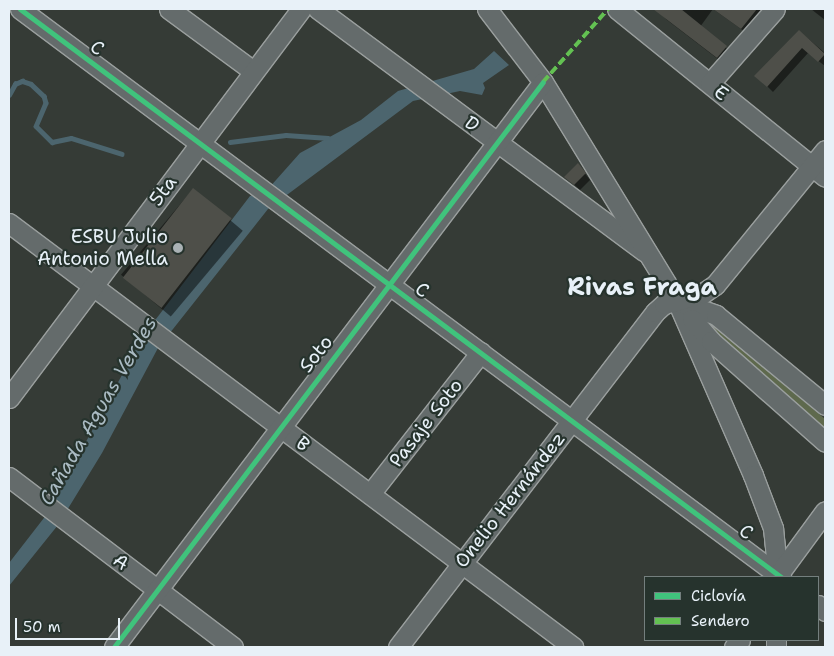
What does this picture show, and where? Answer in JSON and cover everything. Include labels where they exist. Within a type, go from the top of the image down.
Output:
[{"type":"street","points":[[9,18],[16,9]]},
{"type":"street","name":"C","points":[[20,9],[779,576]]},
{"type":"street","points":[[169,9],[253,71]]},
{"type":"street","name":"5ta","points":[[9,398],[301,9]]},
{"type":"street","name":"D","points":[[318,9],[416,84],[651,256]]},
{"type":"street","points":[[487,9],[543,82],[706,347],[772,528],[779,576]]},
{"type":"street","name":"E","points":[[617,9],[818,171]]},
{"type":"street","points":[[710,83],[775,9]]},
{"type":"street","name":"Soto","points":[[114,647],[279,426],[390,285],[543,82]]},
{"type":"street","name":"Onelio Hernández","points":[[398,647],[656,312],[664,304],[703,293],[715,284],[818,171],[825,150]]},
{"type":"street","name":"B","points":[[9,223],[146,323],[279,426],[573,647]]},
{"type":"street","points":[[715,284],[710,303],[716,315]]},
{"type":"street","points":[[678,301],[716,315],[825,405]]},
{"type":"street","points":[[706,347],[825,442]]},
{"type":"street","name":"Pasaje Soto","points":[[370,494],[481,352]]},
{"type":"street","name":"A","points":[[9,477],[233,647]]},
{"type":"street","points":[[779,576],[825,511]]},
{"type":"green space","points":[[712,324],[825,419],[825,430],[711,327]]},
{"type":"water","points":[[494,51],[509,65],[483,83],[485,88],[482,95],[460,91],[413,101],[268,209],[158,348],[102,453],[58,525],[9,586],[9,563],[47,514],[143,336],[250,196],[268,189],[300,153],[361,120],[398,91],[474,69]]},
{"type":"building","points":[[653,9],[681,9],[727,46],[717,58]]},
{"type":"building","points":[[713,9],[757,9],[741,29]]},
{"type":"building","points":[[799,30],[825,54],[818,62],[802,48],[767,87],[754,76]]},
{"type":"building","points":[[578,163],[586,173],[574,185],[564,177]]},
{"type":"building","name":"ESBU Julio Antonio Mella","points":[[193,188],[232,218],[161,308],[123,278]]},
{"type":"waterway","points":[[9,95],[15,84],[22,81],[31,84],[44,96],[46,103],[36,126],[52,142],[71,138],[122,154]]},
{"type":"waterway","points":[[230,142],[286,135],[328,138]]},
{"type":"marked path","points":[[543,82],[608,9]]},
{"type":"cycle path","points":[[20,9],[780,576]]},
{"type":"cycle path","points":[[114,647],[543,82]]},
{"type":"place","name":"ESBU Julio Antonio Mella","points":[[178,248]]},
{"type":"district","name":"Rivas Fraga","points":[[642,288]]},
{"type":"water label","name":"Cañada Aguas Verdes","points":[[98,411]]}]
